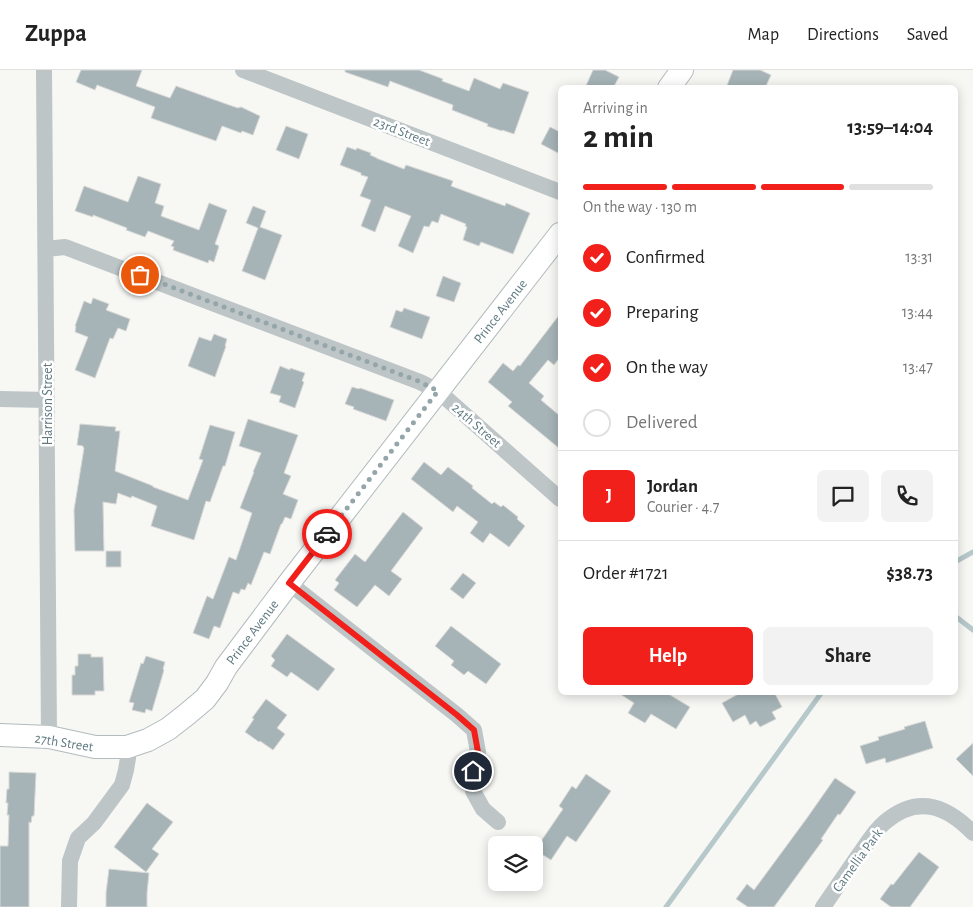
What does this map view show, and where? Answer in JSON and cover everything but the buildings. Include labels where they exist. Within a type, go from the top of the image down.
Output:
[{"type":"street","name":"Harrison Street","points":[[44,70],[49,737]]},
{"type":"street","name":"23rd Street","points":[[243,70],[558,191]]},
{"type":"street","points":[[671,85],[682,70]]},
{"type":"street","name":"Prince Avenue","points":[[127,747],[144,742],[168,729],[205,699],[226,667],[289,583],[558,237]]},
{"type":"street","name":"24th Street","points":[[46,249],[66,247],[418,381],[438,391],[558,497]]},
{"type":"street","points":[[0,398],[46,400]]},
{"type":"street","points":[[289,583],[474,730],[478,752],[473,771],[473,791],[482,809],[498,822]]},
{"type":"street","name":"27th Street","points":[[0,735],[49,737],[95,747],[127,747]]},
{"type":"street","points":[[69,907],[70,861],[75,846],[78,838],[94,823],[122,785],[128,758],[127,747]]},
{"type":"street","name":"Camellia Park","points":[[823,907],[870,840],[884,823],[902,811],[922,805],[944,810],[962,822],[973,833]]},
{"type":"waterway","points":[[958,560],[973,552]]},
{"type":"waterway","points":[[958,618],[973,630]]},
{"type":"waterway","points":[[666,907],[820,695]]},
{"type":"way so far","points":[[140,275],[418,381],[438,391],[327,534]]},
{"type":"route","points":[[327,534],[289,583],[474,730],[478,752],[473,771]]}]
